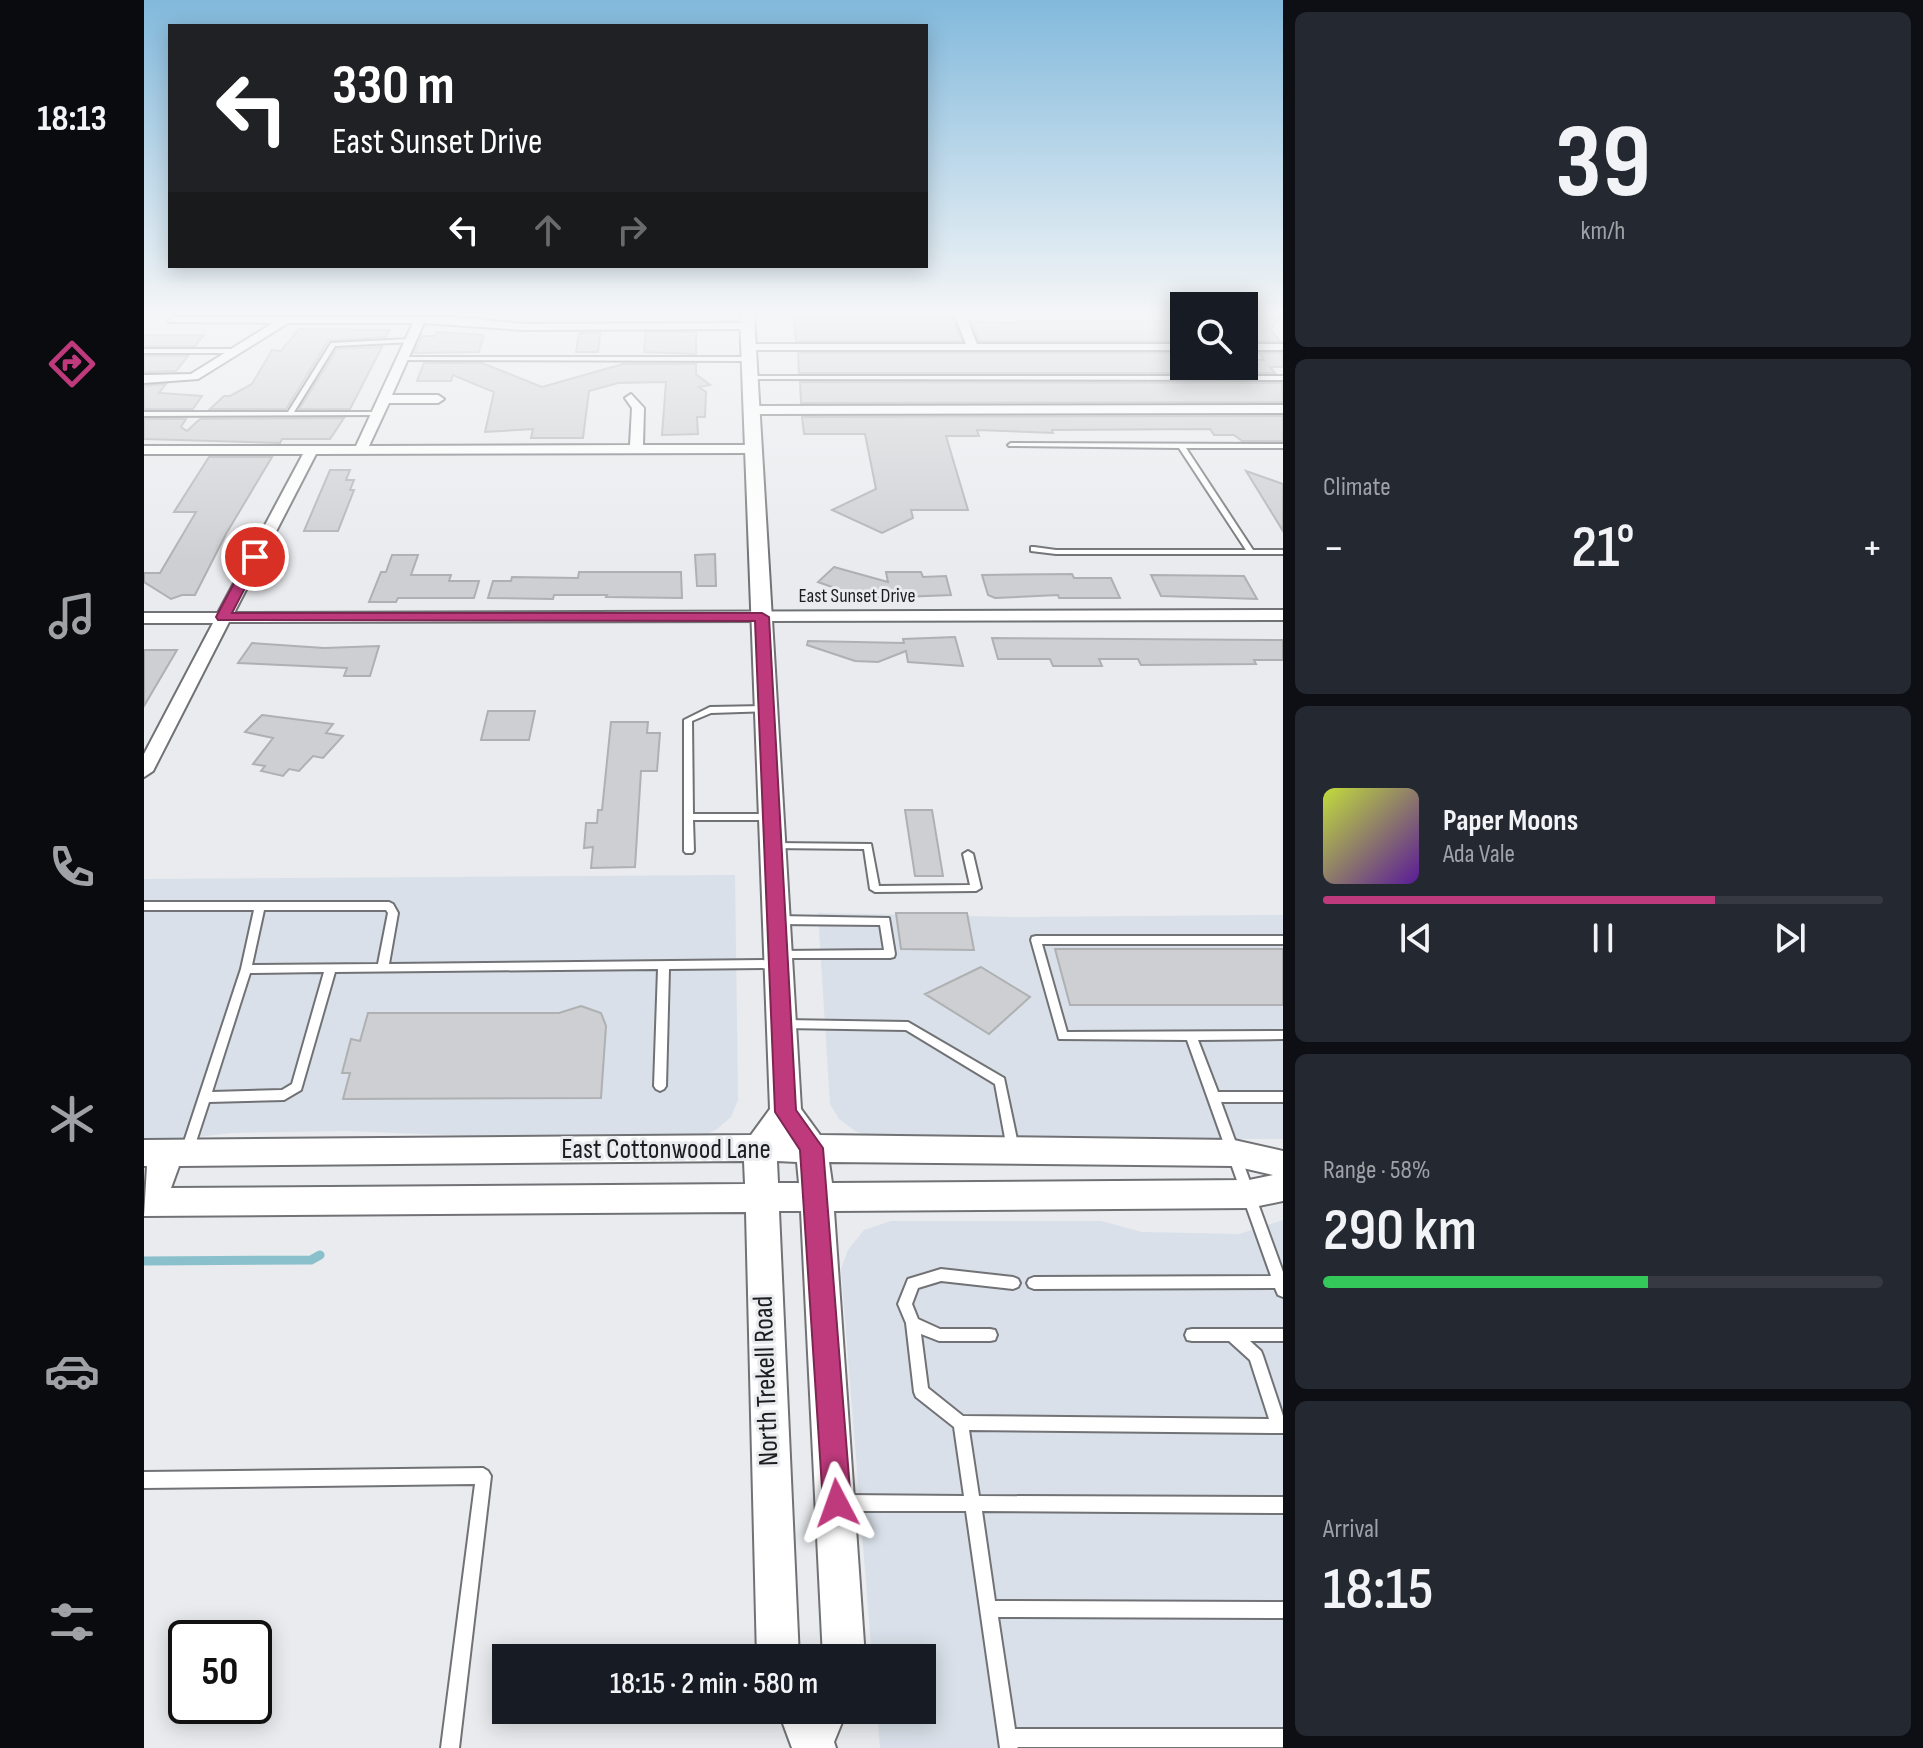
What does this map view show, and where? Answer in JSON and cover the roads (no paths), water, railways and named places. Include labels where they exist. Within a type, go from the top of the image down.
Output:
[{"type":"main road","points":[[751,398],[786,1112],[811,1148],[817,1197],[843,1644]]},
{"type":"main road","points":[[760,1148],[786,1112]]},
{"type":"main road","name":"North Trekell Road","points":[[760,1148],[777,1644]]},
{"type":"main road","name":"East Cottonwood Lane","points":[[166,1153],[811,1148],[1234,1153],[1283,1164]]},
{"type":"main road","points":[[146,1202],[166,1153]]},
{"type":"main road","name":"East Cottonwood Lane","points":[[146,1202],[1249,1194],[1283,1187]]},
{"type":"street","points":[[631,398],[638,408],[636,449]]},
{"type":"street","points":[[361,450],[384,399],[438,399]]},
{"type":"street","points":[[751,410],[1283,409]]},
{"type":"street","points":[[144,450],[753,449]]},
{"type":"street","points":[[144,771],[311,450]]},
{"type":"street","name":"East Sunset Drive","points":[[144,618],[1283,615]]},
{"type":"lane","points":[[290,414],[300,398]]},
{"type":"lane","points":[[144,414],[377,414]]},
{"type":"lane","points":[[1011,445],[1283,446]]},
{"type":"lane","points":[[1181,445],[1251,552]]},
{"type":"lane","points":[[1034,549],[1056,552],[1283,552]]},
{"type":"lane","points":[[689,851],[688,720],[710,710],[766,709]]},
{"type":"lane","points":[[688,817],[771,817]]},
{"type":"lane","points":[[772,846],[868,846],[875,889],[976,888],[968,854]]},
{"type":"lane","points":[[144,906],[389,906],[393,913],[383,968]]},
{"type":"lane","points":[[166,1153],[204,1097],[246,969],[260,907]]},
{"type":"lane","points":[[246,969],[664,965],[890,954],[885,921],[776,920]]},
{"type":"lane","points":[[1283,940],[1036,940],[1063,1036],[1283,1035]]},
{"type":"lane","points":[[660,1086],[664,965]]},
{"type":"lane","points":[[204,1097],[284,1095],[297,1087],[331,968]]},
{"type":"lane","points":[[781,1024],[908,1026],[1000,1081],[1014,1151]]},
{"type":"lane","points":[[1034,1283],[1282,1285],[1191,1035]]},
{"type":"lane","points":[[1214,1097],[1283,1097]]},
{"type":"lane","points":[[1013,1283],[941,1275],[913,1283],[905,1304],[913,1323],[921,1392],[961,1423],[1281,1426],[1256,1356],[1232,1335]]},
{"type":"lane","points":[[913,1323],[939,1335],[990,1335]]},
{"type":"lane","points":[[1192,1335],[1283,1335]]},
{"type":"lane","points":[[961,1423],[1008,1743],[1283,1738]]},
{"type":"lane","points":[[144,1480],[483,1476],[450,1748]]},
{"type":"lane","points":[[837,1503],[1283,1505]]},
{"type":"lane","points":[[989,1609],[1283,1610]]},
{"type":"waterway","points":[[144,1261],[311,1260],[320,1255]]}]
